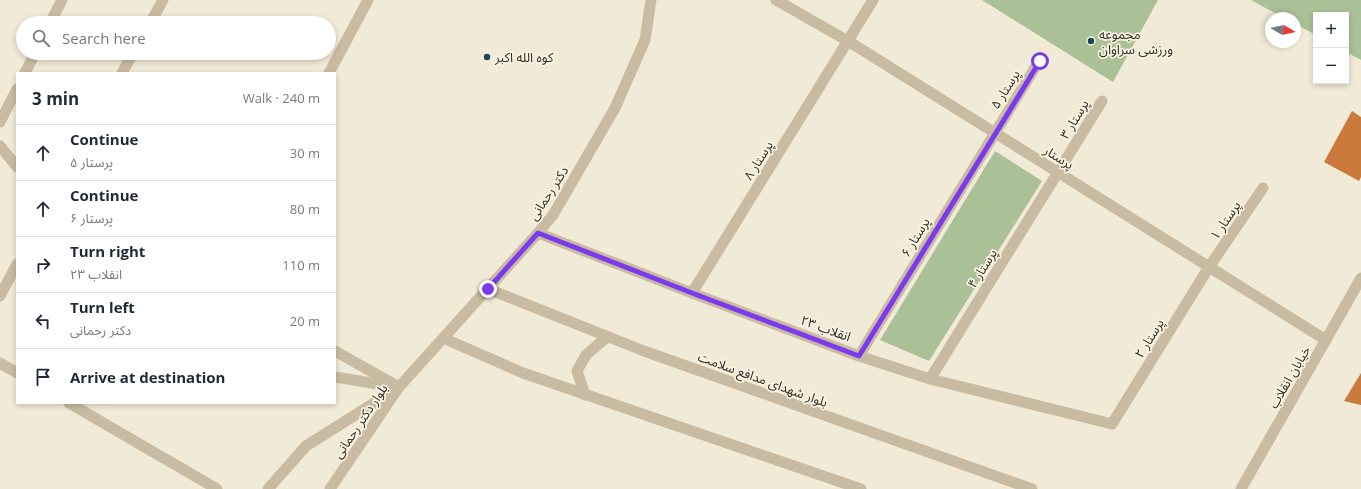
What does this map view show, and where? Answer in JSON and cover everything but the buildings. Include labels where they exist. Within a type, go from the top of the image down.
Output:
[{"type":"street","points":[[54,16],[62,0]]},
{"type":"street","points":[[154,16],[163,0]]},
{"type":"street","points":[[336,60],[368,0]]},
{"type":"street","name":"دکتر رحمانی","points":[[399,387],[553,215],[615,108],[645,40],[651,0]]},
{"type":"street","name":"پرستار","points":[[776,0],[848,41],[1326,340]]},
{"type":"street","name":"پرستار ۸","points":[[692,293],[873,0]]},
{"type":"street","points":[[26,72],[32,60]]},
{"type":"street","points":[[123,72],[129,60]]},
{"type":"street","points":[[330,72],[336,60]]},
{"type":"street","name":"پرستار ۵","points":[[995,133],[1040,61]]},
{"type":"street","points":[[0,122],[16,91]]},
{"type":"street","name":"پرستار ۳","points":[[1058,173],[1102,101]]},
{"type":"street","name":"پرستار ۶","points":[[859,356],[995,133]]},
{"type":"street","points":[[0,146],[16,166]]},
{"type":"street","name":"پرستار ۴","points":[[930,378],[1058,173]]},
{"type":"street","name":"پرستار ۱","points":[[1209,267],[1263,188]]},
{"type":"street","name":"انقلاب ۲۳","points":[[538,233],[859,356],[930,378],[1112,424]]},
{"type":"street","points":[[0,296],[16,266]]},
{"type":"street","name":"پرستار ۲","points":[[1112,424],[1209,267]]},
{"type":"street","name":"خیابان انقلاب","points":[[1241,489],[1361,278]]},
{"type":"street","name":"بلوار شهدای مدافع سلامت","points":[[488,289],[651,354],[1032,489]]},
{"type":"street","points":[[585,395],[577,371],[586,355],[607,337]]},
{"type":"street","points":[[443,338],[523,374],[861,489]]},
{"type":"street","points":[[336,352],[399,387]]},
{"type":"street","points":[[0,363],[16,372]]},
{"type":"street","points":[[336,377],[399,387]]},
{"type":"street","name":"بلوار دکتر رحمانی","points":[[268,489],[306,446],[399,387]]},
{"type":"street","name":"بلوار دکتر رحمانی","points":[[330,489],[399,387]]},
{"type":"street","points":[[71,404],[217,489]]},
{"type":"green space","name":"مجموعه ورزشی سراوان","points":[[982,0],[1158,0],[1113,82]]},
{"type":"green space","points":[[1251,0],[1361,0],[1361,60],[1349,54],[1349,12],[1313,12],[1313,33],[1301,27],[1301,12],[1273,12]]},
{"type":"green space","points":[[995,151],[1042,181],[929,361],[880,340]]},
{"type":"place","name":"مجموعه ورزشی سراوان","points":[[1091,41]]},
{"type":"place","name":"کوه الله اکبر","points":[[487,57]]},
{"type":"route","points":[[488,289],[538,233],[859,356],[1040,61]]}]
